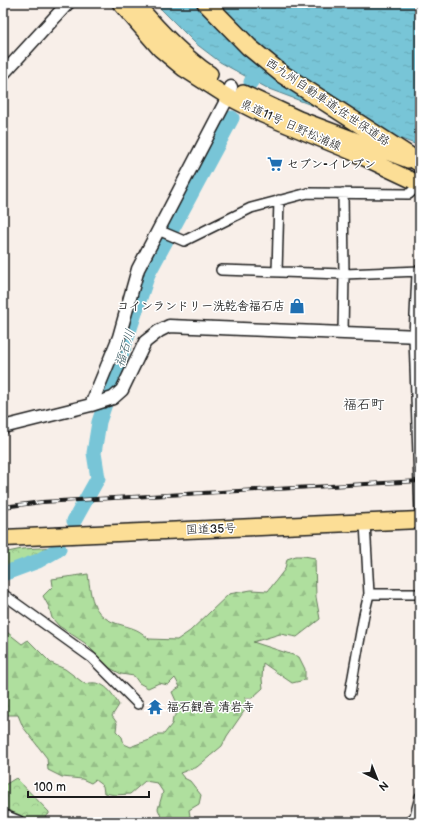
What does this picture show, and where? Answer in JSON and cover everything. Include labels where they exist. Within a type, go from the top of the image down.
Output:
[{"type":"highway","name":"西九州自動車道;佐世保道路","points":[[206,3],[249,47],[282,74],[420,164]]},
{"type":"highway","name":"国道35号","points":[[3,538],[420,520]]},
{"type":"main road","name":"県道11号 日野松浦線","points":[[120,3],[160,49],[184,69],[229,92],[298,120],[420,164]]},
{"type":"main road","name":"県道11号 日野松浦線","points":[[136,3],[195,64],[229,92],[263,115],[352,152],[420,184]]},
{"type":"street","points":[[3,74],[68,3]]},
{"type":"street","points":[[91,405],[119,338],[138,269],[160,231],[229,92]]},
{"type":"street","points":[[160,231],[184,241],[251,208],[279,200],[308,193],[409,194],[420,184]]},
{"type":"street","points":[[343,193],[343,333]]},
{"type":"street","points":[[277,272],[279,200]]},
{"type":"street","points":[[221,270],[344,274],[420,271]]},
{"type":"street","points":[[420,271],[417,274],[420,515]]},
{"type":"street","points":[[3,427],[113,398],[122,390],[145,342],[159,331],[169,326],[417,336]]},
{"type":"street","points":[[350,693],[369,594],[365,523]]},
{"type":"street","points":[[3,594],[92,658],[138,704]]},
{"type":"street","points":[[369,594],[420,594]]},
{"type":"street","points":[[410,822],[415,816],[420,797]]},
{"type":"street","points":[[3,816],[18,822]]},
{"type":"green space","points":[[57,547],[56,551],[3,571],[3,553],[22,549]]},
{"type":"green space","points":[[296,556],[315,558],[316,597],[320,619],[297,637],[280,634],[253,642],[299,657],[305,669],[305,680],[292,683],[263,663],[263,688],[252,698],[245,698],[247,707],[222,746],[197,767],[180,773],[184,778],[190,781],[201,795],[199,804],[189,810],[191,822],[163,821],[158,809],[163,792],[157,783],[145,781],[130,794],[115,795],[104,793],[103,786],[95,780],[91,783],[82,779],[62,777],[48,770],[47,758],[23,727],[18,715],[8,715],[3,713],[3,629],[22,644],[28,640],[51,663],[65,669],[85,684],[97,683],[106,687],[119,705],[112,716],[117,723],[116,731],[122,737],[124,744],[131,747],[152,739],[158,734],[164,734],[172,724],[173,718],[177,713],[177,703],[172,692],[180,687],[175,678],[168,685],[159,683],[148,688],[139,683],[134,676],[121,674],[110,668],[85,643],[59,626],[52,618],[49,607],[43,596],[53,586],[52,579],[88,574],[92,600],[99,613],[105,618],[112,622],[136,630],[149,639],[177,640],[190,631],[229,594],[251,590],[268,591],[285,569],[287,559]]},
{"type":"green space","points":[[16,778],[49,812],[49,814],[39,822],[32,822],[3,813],[3,786]]},
{"type":"water","points":[[155,3],[420,3],[420,146],[269,89],[220,62],[195,43]]},
{"type":"waterway","name":"福石川","points":[[74,521],[98,478],[94,453],[99,422],[148,274],[232,118]]},
{"type":"waterway","name":"福石川","points":[[3,574],[38,561],[59,549]]},
{"type":"railway","points":[[3,507],[42,502],[420,481]]},
{"type":"place","name":"セブン-イレブン","points":[[275,164]]},
{"type":"place","name":"コインランドリー洗乾舎福石店","points":[[297,306]]},
{"type":"place","name":"福石観音 清岩寺","points":[[155,707]]},
{"type":"district","name":"福石町","points":[[364,404]]}]
